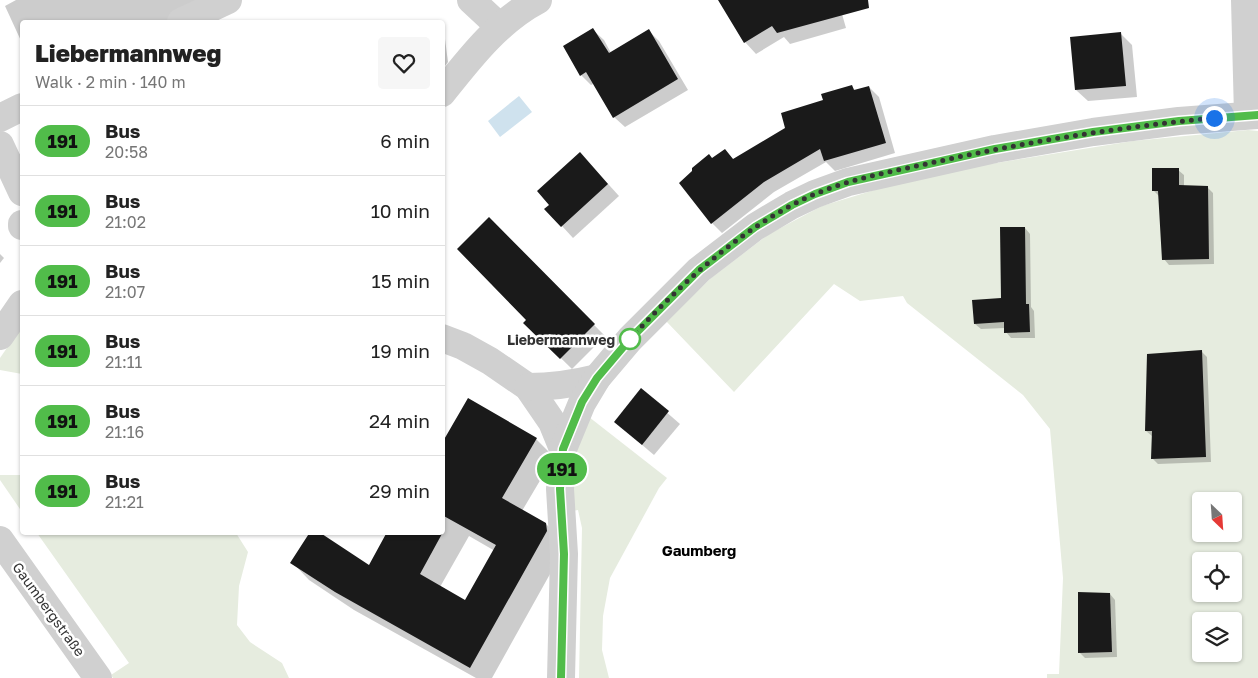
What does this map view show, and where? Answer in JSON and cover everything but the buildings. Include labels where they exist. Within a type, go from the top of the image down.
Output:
[{"type":"street","points":[[185,20],[228,0]]},
{"type":"street","points":[[471,0],[500,27]]},
{"type":"street","points":[[445,89],[500,27],[524,7],[538,0]]},
{"type":"street","points":[[561,678],[564,554],[560,489],[563,449],[582,402],[597,378],[630,339],[699,270],[755,227],[792,205],[848,182],[1029,143],[1093,132],[1179,121],[1253,115],[1245,0]]},
{"type":"street","points":[[0,118],[20,108]]},
{"type":"street","points":[[0,145],[20,188]]},
{"type":"street","points":[[0,336],[20,307]]},
{"type":"street","points":[[445,339],[483,357],[528,387],[552,422],[563,449]]},
{"type":"street","points":[[528,387],[552,387],[575,384],[597,378]]},
{"type":"street","name":"Gaumbergstraße","points":[[0,540],[98,678]]},
{"type":"shaded area","points":[[1248,130],[1258,131],[1258,678],[1047,678],[1047,674],[1059,674],[1063,578],[1050,429],[1023,395],[907,303],[903,296],[860,301],[834,284],[734,392],[666,321],[711,278],[769,234],[822,206],[891,185],[971,167],[1133,141]]},
{"type":"shaded area","points":[[20,329],[20,374],[0,370],[0,358]]},
{"type":"shaded area","points":[[589,417],[667,478],[659,488],[610,578],[603,616],[602,650],[609,678],[579,678],[582,528],[578,510],[572,511],[574,455]]},
{"type":"shaded area","points":[[0,475],[20,475],[20,509],[0,480]]},
{"type":"shaded area","points":[[38,535],[237,535],[248,552],[239,586],[237,625],[250,642],[282,663],[289,678],[113,678],[111,675],[129,663]]},
{"type":"water","points":[[519,96],[532,112],[500,137],[488,121]]},
{"type":"bus line","name":"191","points":[[561,678],[564,554],[560,489],[563,449],[570,428],[582,402],[597,378],[630,339],[699,270],[755,227],[792,205],[848,182],[995,149],[1093,132],[1179,121],[1258,115]]},
{"type":"place","name":"Liebermannweg","points":[[630,339]]},
{"type":"district","name":"Gaumberg","points":[[699,550]]},
{"type":"route","points":[[630,339],[699,270],[755,227],[815,194],[848,182],[884,173],[995,149],[1093,132],[1214,118]]}]
